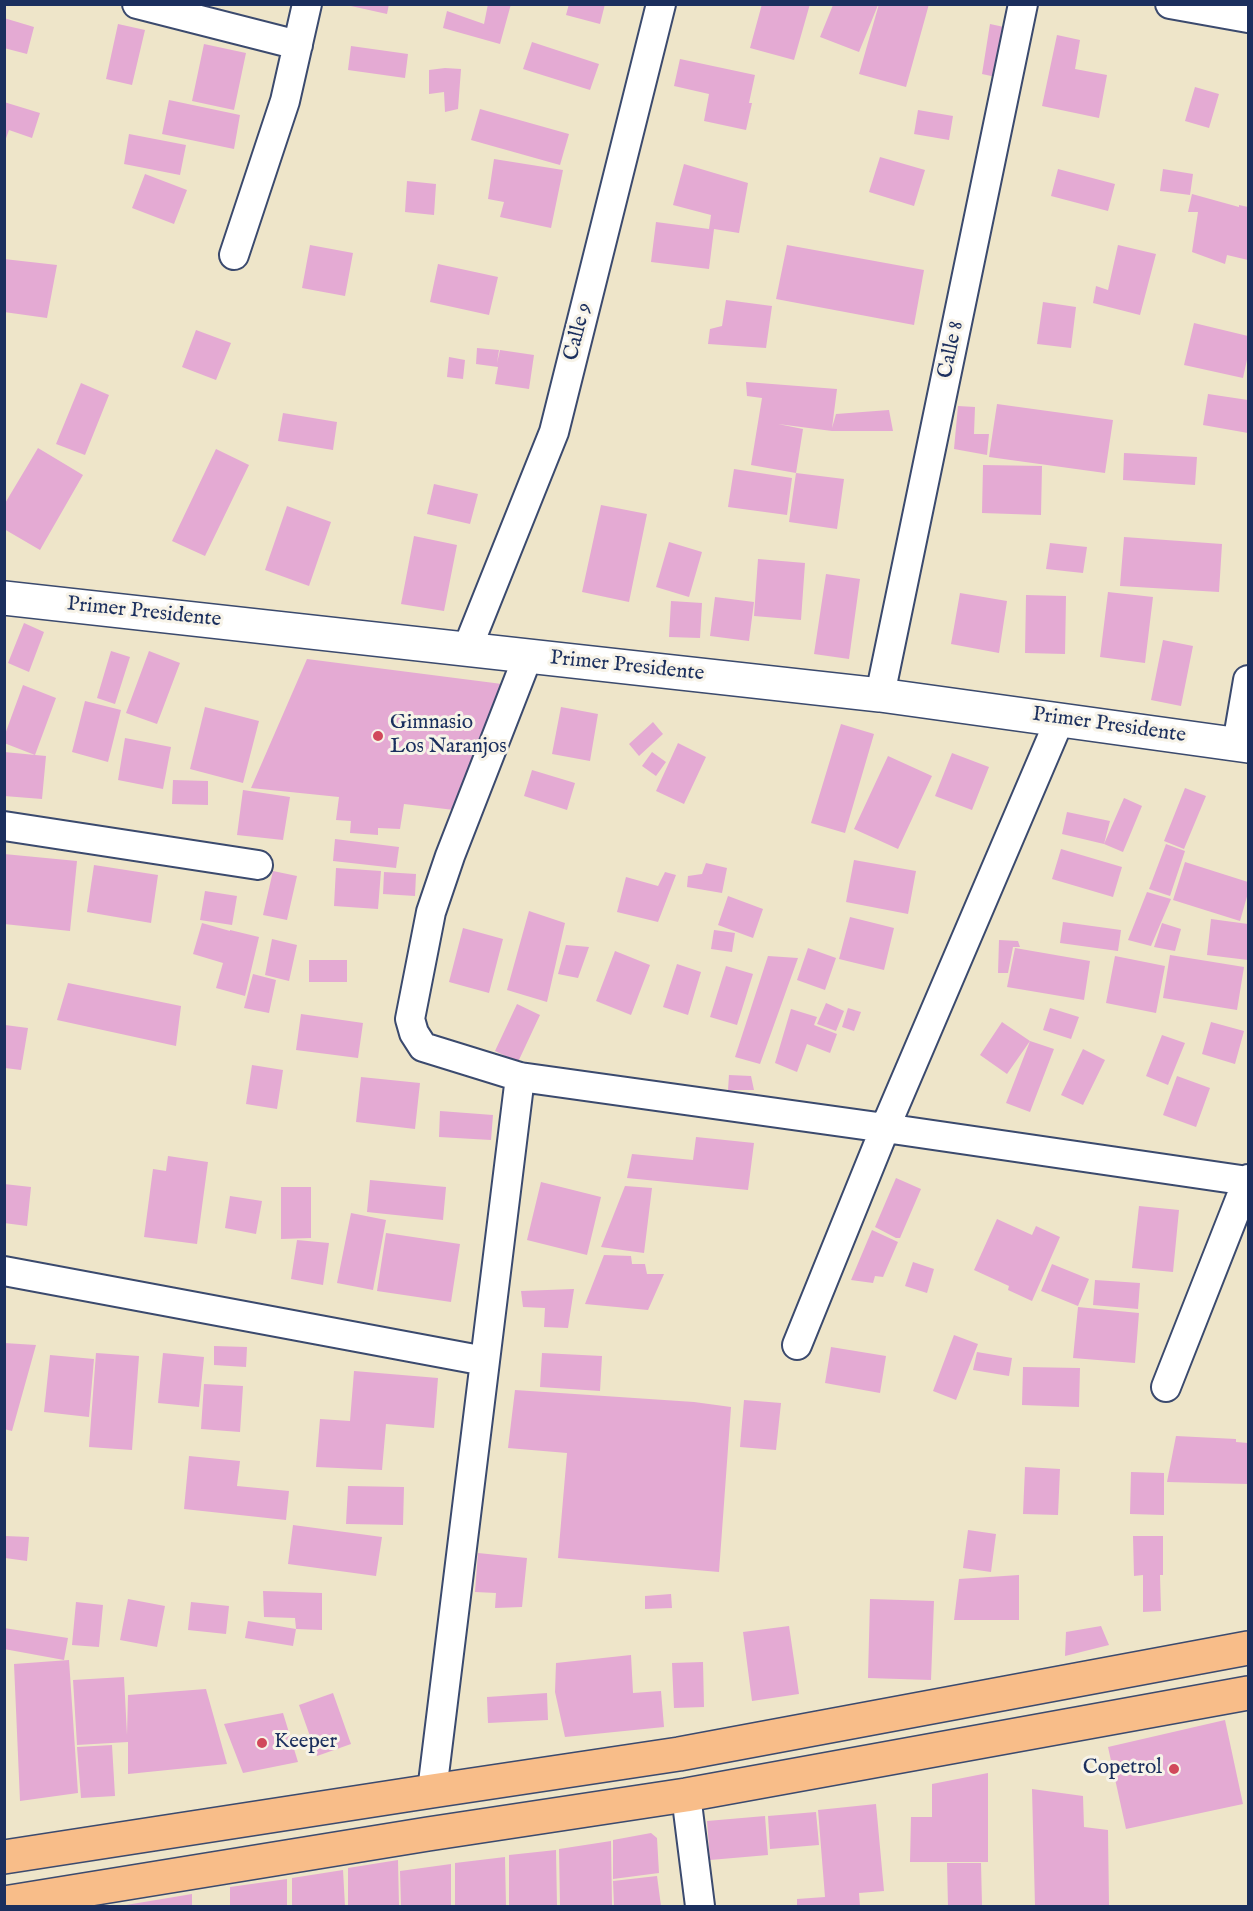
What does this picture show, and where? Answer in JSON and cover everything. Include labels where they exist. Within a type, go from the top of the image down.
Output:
[{"type":"highway","points":[[4,1857],[679,1754],[1248,1648]]},
{"type":"highway","points":[[4,1903],[53,1900],[428,1834],[686,1795],[1248,1693]]},
{"type":"street","points":[[137,4],[298,45]]},
{"type":"street","points":[[234,255],[285,101],[307,4]]},
{"type":"street","name":"Calle 9","points":[[467,649],[554,432],[661,4]]},
{"type":"street","name":"Calle 8","points":[[880,695],[1023,4]]},
{"type":"street","points":[[1170,4],[1248,18]]},
{"type":"street","name":"Primer Presidente","points":[[4,598],[880,695],[1243,745]]},
{"type":"street","points":[[528,656],[450,856],[431,912],[410,1019],[414,1032],[423,1047],[520,1077],[1248,1180],[1166,1387]]},
{"type":"street","points":[[1243,745],[1248,680]]},
{"type":"street","points":[[797,1346],[885,1128],[1060,719]]},
{"type":"street","points":[[4,826],[258,865]]},
{"type":"street","points":[[432,1791],[520,1077]]},
{"type":"street","points":[[4,1271],[485,1361]]},
{"type":"street","points":[[686,1795],[700,1906]]},
{"type":"building","points":[[342,4],[389,4],[387,14]]},
{"type":"building","points":[[488,4],[511,4],[500,44],[443,28],[447,11],[484,24]]},
{"type":"building","points":[[569,4],[605,4],[600,24],[566,15]]},
{"type":"building","points":[[762,4],[810,4],[794,60],[750,48]]},
{"type":"building","points":[[879,4],[929,4],[906,87],[859,74]]},
{"type":"building","points":[[833,5],[878,5],[859,52],[820,37]]},
{"type":"building","points":[[4,18],[34,27],[27,54],[4,48]]},
{"type":"building","points":[[118,24],[145,30],[132,85],[106,79]]},
{"type":"building","points":[[990,24],[1004,27],[996,77],[982,74]]},
{"type":"building","points":[[1057,35],[1080,40],[1075,69],[1107,75],[1099,118],[1042,106]]},
{"type":"building","points":[[532,42],[599,64],[590,90],[523,69]]},
{"type":"building","points":[[204,44],[246,53],[234,110],[192,101]]},
{"type":"building","points":[[351,46],[408,54],[405,78],[348,70]]},
{"type":"building","points":[[680,59],[755,75],[746,130],[704,121],[709,94],[674,86]]},
{"type":"building","points":[[461,69],[458,109],[445,112],[444,92],[429,94],[429,70]]},
{"type":"building","points":[[1195,87],[1219,94],[1209,128],[1185,121]]},
{"type":"building","points":[[169,100],[240,115],[234,149],[162,134]]},
{"type":"building","points":[[4,102],[40,113],[32,138],[9,130],[4,144]]},
{"type":"building","points":[[480,109],[569,134],[560,165],[471,140]]},
{"type":"building","points":[[918,110],[953,116],[949,140],[914,134]]},
{"type":"building","points":[[129,134],[186,145],[180,175],[124,164]]},
{"type":"building","points":[[880,157],[925,170],[914,206],[869,192]]},
{"type":"building","points":[[494,159],[563,170],[551,228],[500,217],[504,202],[488,199]]},
{"type":"building","points":[[684,164],[748,183],[739,233],[714,229],[709,269],[651,262],[656,222],[709,229],[711,215],[673,205]]},
{"type":"building","points":[[1058,169],[1115,184],[1108,211],[1051,196]]},
{"type":"building","points":[[1163,169],[1193,174],[1190,195],[1160,191]]},
{"type":"building","points":[[145,174],[187,190],[174,224],[132,208]]},
{"type":"building","points":[[407,181],[436,184],[434,215],[405,212]]},
{"type":"building","points":[[1192,194],[1239,207],[1239,205],[1248,207],[1248,260],[1227,255],[1225,264],[1192,252],[1198,212],[1188,212]]},
{"type":"building","points":[[310,245],[353,253],[345,296],[302,288]]},
{"type":"building","points":[[787,245],[924,270],[914,325],[776,299]]},
{"type":"building","points":[[1118,245],[1156,254],[1140,315],[1093,303],[1096,286],[1108,290]]},
{"type":"building","points":[[4,259],[57,265],[47,318],[4,312]]},
{"type":"building","points":[[438,264],[498,277],[489,315],[430,302]]},
{"type":"building","points":[[726,300],[772,306],[766,348],[708,344],[710,329],[722,326]]},
{"type":"building","points":[[1043,302],[1076,307],[1071,348],[1037,344]]},
{"type":"building","points":[[1194,323],[1248,336],[1248,355],[1243,378],[1184,365]]},
{"type":"building","points":[[196,330],[231,343],[216,380],[182,367]]},
{"type":"building","points":[[477,348],[499,350],[497,363],[500,350],[534,355],[529,389],[495,384],[498,367],[476,364]]},
{"type":"building","points":[[449,357],[465,360],[463,379],[447,377]]},
{"type":"building","points":[[746,382],[837,389],[832,428],[836,414],[889,410],[893,431],[832,431],[778,424],[803,429],[796,473],[751,465],[762,398],[747,396]]},
{"type":"building","points":[[81,383],[109,395],[85,455],[56,444]]},
{"type":"building","points":[[1208,394],[1248,400],[1248,433],[1203,425]]},
{"type":"building","points":[[997,404],[1113,420],[1105,473],[989,457]]},
{"type":"building","points":[[958,406],[975,407],[974,434],[989,434],[987,455],[954,449]]},
{"type":"building","points":[[283,413],[337,422],[333,450],[278,441]]},
{"type":"building","points":[[38,448],[83,475],[40,550],[4,529],[4,505]]},
{"type":"building","points":[[216,449],[249,465],[205,556],[172,541]]},
{"type":"building","points":[[1124,453],[1197,457],[1195,485],[1123,480]]},
{"type":"building","points":[[983,465],[1042,466],[1041,515],[982,513]]},
{"type":"building","points":[[734,469],[792,478],[787,515],[728,507]]},
{"type":"building","points":[[796,473],[844,479],[837,529],[789,522]]},
{"type":"building","points":[[434,484],[478,494],[470,524],[427,514]]},
{"type":"building","points":[[601,505],[647,514],[629,602],[582,592]]},
{"type":"building","points":[[287,506],[331,522],[309,586],[265,570]]},
{"type":"building","points":[[414,536],[457,545],[444,611],[401,604]]},
{"type":"building","points":[[1124,537],[1222,544],[1219,592],[1120,586]]},
{"type":"building","points":[[669,542],[702,552],[689,597],[656,587]]},
{"type":"building","points":[[1050,543],[1087,547],[1083,573],[1046,569]]},
{"type":"building","points":[[758,559],[805,563],[801,620],[754,616]]},
{"type":"building","points":[[826,574],[860,579],[849,659],[814,654]]},
{"type":"building","points":[[1108,592],[1153,597],[1145,663],[1100,657]]},
{"type":"building","points":[[960,593],[1007,601],[999,653],[951,644]]},
{"type":"building","points":[[1026,595],[1066,596],[1065,654],[1025,653]]},
{"type":"building","points":[[715,597],[754,602],[749,641],[710,636]]},
{"type":"building","points":[[671,601],[702,603],[700,638],[669,637]]},
{"type":"building","points":[[24,623],[44,632],[29,672],[8,663]]},
{"type":"building","points":[[1163,640],[1193,646],[1181,706],[1151,700]]},
{"type":"building","points":[[111,651],[130,657],[115,704],[97,698]]},
{"type":"building","points":[[149,651],[180,663],[157,724],[126,713]]},
{"type":"building","name":"Gimnasio Los Naranjos","points":[[307,659],[502,684],[454,810],[404,804],[400,829],[378,828],[378,835],[350,833],[351,821],[336,820],[339,797],[251,788]]},
{"type":"building","points":[[23,685],[56,698],[35,755],[4,743],[4,737]]},
{"type":"building","points":[[85,701],[121,710],[108,762],[72,752]]},
{"type":"building","points":[[205,707],[259,721],[243,783],[190,769]]},
{"type":"building","points":[[561,707],[598,714],[590,761],[552,754]]},
{"type":"building","points":[[653,722],[663,734],[639,756],[629,744]]},
{"type":"building","points":[[841,724],[874,734],[845,833],[811,823]]},
{"type":"building","points":[[125,738],[171,747],[163,789],[118,780]]},
{"type":"building","points":[[678,743],[706,757],[684,804],[656,791]]},
{"type":"building","points":[[4,752],[46,756],[42,799],[4,796]]},
{"type":"building","points":[[652,752],[666,762],[656,776],[642,766]]},
{"type":"building","points":[[952,753],[989,767],[972,810],[935,796]]},
{"type":"building","points":[[888,756],[932,776],[898,849],[854,829]]},
{"type":"building","points":[[532,770],[575,783],[567,810],[524,796]]},
{"type":"building","points":[[173,780],[208,781],[208,805],[172,804]]},
{"type":"building","points":[[1185,788],[1206,796],[1184,849],[1164,841]]},
{"type":"building","points":[[243,790],[290,797],[283,840],[237,835]]},
{"type":"building","points":[[1124,798],[1142,806],[1123,852],[1104,844]]},
{"type":"building","points":[[1067,812],[1110,821],[1104,844],[1062,834]]},
{"type":"building","points":[[335,839],[399,847],[396,868],[333,861]]},
{"type":"building","points":[[1166,844],[1185,851],[1170,896],[1149,889]]},
{"type":"building","points":[[1061,849],[1122,867],[1113,897],[1052,879]]},
{"type":"building","points":[[4,854],[77,861],[70,931],[4,924]]},
{"type":"building","points":[[854,860],[916,871],[908,914],[846,902]]},
{"type":"building","points":[[1185,862],[1248,882],[1248,893],[1240,921],[1173,900]]},
{"type":"building","points":[[706,863],[727,868],[722,893],[687,887],[688,876],[702,874]]},
{"type":"building","points":[[94,865],[158,875],[151,923],[87,912]]},
{"type":"building","points":[[336,868],[381,871],[378,909],[334,906]]},
{"type":"building","points":[[273,871],[297,876],[287,920],[263,915]]},
{"type":"building","points":[[384,872],[416,874],[415,896],[383,894]]},
{"type":"building","points":[[665,872],[676,875],[658,922],[617,912],[626,877],[658,886]]},
{"type":"building","points":[[205,891],[237,896],[232,925],[200,920]]},
{"type":"building","points":[[1147,892],[1171,899],[1151,946],[1128,940]]},
{"type":"building","points":[[728,896],[763,909],[753,938],[718,925]]},
{"type":"building","points":[[529,911],[565,923],[547,1002],[507,990]]},
{"type":"building","points":[[850,917],[894,928],[884,970],[839,959]]},
{"type":"building","points":[[1211,919],[1248,924],[1248,960],[1207,955]]},
{"type":"building","points":[[1063,922],[1121,930],[1118,951],[1060,943]]},
{"type":"building","points":[[202,923],[259,937],[245,996],[216,988],[223,963],[193,954]]},
{"type":"building","points":[[1162,923],[1181,929],[1175,951],[1154,947]]},
{"type":"building","points":[[463,928],[503,939],[489,993],[449,982]]},
{"type":"building","points":[[714,930],[735,933],[732,952],[711,949]]},
{"type":"building","points":[[272,939],[297,945],[289,981],[265,975]]},
{"type":"building","points":[[999,940],[1018,941],[1020,947],[1013,947],[1008,973],[998,973]]},
{"type":"building","points":[[566,945],[589,947],[578,978],[558,974]]},
{"type":"building","points":[[808,948],[836,958],[825,990],[797,980]]},
{"type":"building","points":[[1015,948],[1090,961],[1084,1000],[1007,987]]},
{"type":"building","points":[[615,951],[650,965],[631,1015],[596,1001]]},
{"type":"building","points":[[1170,955],[1244,967],[1237,1010],[1163,998]]},
{"type":"building","points":[[768,956],[798,958],[760,1064],[735,1057]]},
{"type":"building","points":[[1115,956],[1165,966],[1156,1013],[1106,1003]]},
{"type":"building","points":[[309,960],[347,960],[347,982],[309,982]]},
{"type":"building","points":[[677,964],[701,972],[688,1015],[663,1007]]},
{"type":"building","points":[[726,966],[753,974],[737,1025],[710,1017]]},
{"type":"building","points":[[253,974],[276,980],[269,1013],[244,1008]]},
{"type":"building","points":[[68,983],[181,1006],[176,1046],[57,1020]]},
{"type":"building","points":[[826,1003],[844,1011],[836,1031],[817,1024]]},
{"type":"building","points":[[517,1004],[540,1015],[518,1062],[495,1051]]},
{"type":"building","points":[[848,1008],[861,1012],[854,1031],[842,1027]]},
{"type":"building","points":[[1050,1008],[1079,1017],[1071,1039],[1043,1030]]},
{"type":"building","points":[[791,1009],[817,1017],[814,1025],[837,1034],[830,1053],[807,1044],[797,1072],[775,1063]]},
{"type":"building","points":[[301,1014],[363,1023],[358,1058],[296,1050]]},
{"type":"building","points":[[1002,1022],[1030,1041],[1007,1074],[980,1055]]},
{"type":"building","points":[[1211,1022],[1244,1031],[1235,1064],[1202,1054]]},
{"type":"building","points":[[5,1025],[28,1028],[21,1070],[5,1068]]},
{"type":"building","points":[[1162,1035],[1185,1043],[1168,1085],[1146,1076]]},
{"type":"building","points":[[1030,1041],[1054,1049],[1030,1112],[1006,1103]]},
{"type":"building","points":[[1083,1049],[1105,1060],[1083,1105],[1061,1095]]},
{"type":"building","points":[[252,1065],[283,1070],[277,1109],[246,1104]]},
{"type":"building","points":[[729,1075],[751,1076],[754,1090],[728,1090]]},
{"type":"building","points":[[1177,1076],[1210,1088],[1196,1127],[1163,1115]]},
{"type":"building","points":[[361,1077],[420,1083],[415,1129],[356,1122]]},
{"type":"building","points":[[440,1111],[493,1115],[491,1140],[439,1137]]},
{"type":"building","points":[[696,1137],[754,1143],[748,1190],[627,1178],[632,1154],[693,1160]]},
{"type":"building","points":[[168,1156],[208,1162],[197,1244],[144,1237],[153,1169],[166,1171]]},
{"type":"building","points":[[896,1178],[921,1189],[900,1238],[875,1227]]},
{"type":"building","points":[[370,1180],[446,1187],[443,1220],[367,1212]]},
{"type":"building","points":[[541,1182],[601,1197],[587,1255],[527,1240]]},
{"type":"building","points":[[4,1184],[31,1187],[27,1226],[4,1223]]},
{"type":"building","points":[[625,1186],[652,1188],[644,1253],[601,1247]]},
{"type":"building","points":[[281,1187],[311,1187],[311,1238],[281,1239]]},
{"type":"building","points":[[230,1196],[262,1201],[256,1234],[225,1228]]},
{"type":"building","points":[[1139,1206],[1179,1210],[1173,1272],[1132,1268]]},
{"type":"building","points":[[351,1213],[386,1220],[373,1290],[337,1283]]},
{"type":"building","points":[[997,1219],[1032,1235],[1036,1226],[1060,1237],[1032,1301],[1008,1290],[1009,1286],[974,1270]]},
{"type":"building","points":[[872,1230],[898,1242],[883,1277],[875,1276],[873,1283],[851,1280]]},
{"type":"building","points":[[386,1233],[460,1244],[451,1302],[377,1291]]},
{"type":"building","points":[[297,1240],[329,1243],[323,1285],[291,1279]]},
{"type":"building","points":[[604,1255],[631,1256],[632,1264],[645,1264],[647,1274],[664,1274],[648,1310],[585,1304]]},
{"type":"building","points":[[913,1262],[934,1269],[927,1293],[905,1286]]},
{"type":"building","points":[[1052,1264],[1089,1279],[1078,1306],[1041,1291]]},
{"type":"building","points":[[1095,1280],[1140,1283],[1138,1309],[1093,1305]]},
{"type":"building","points":[[574,1289],[568,1328],[544,1327],[545,1308],[523,1307],[521,1291]]},
{"type":"building","points":[[1078,1307],[1139,1313],[1135,1363],[1073,1358]]},
{"type":"building","points":[[954,1335],[978,1344],[956,1400],[933,1391]]},
{"type":"building","points":[[4,1343],[36,1345],[12,1431],[4,1429]]},
{"type":"building","points":[[214,1346],[247,1347],[246,1367],[214,1365]]},
{"type":"building","points":[[831,1347],[886,1356],[880,1393],[825,1383]]},
{"type":"building","points":[[977,1352],[1012,1358],[1009,1376],[973,1370]]},
{"type":"building","points":[[96,1353],[139,1356],[132,1450],[89,1447]]},
{"type":"building","points":[[163,1353],[204,1357],[199,1407],[158,1403]]},
{"type":"building","points":[[542,1353],[602,1356],[600,1391],[540,1387]]},
{"type":"building","points":[[50,1355],[94,1359],[89,1417],[44,1412]]},
{"type":"building","points":[[1023,1367],[1080,1368],[1079,1407],[1022,1405]]},
{"type":"building","points":[[354,1371],[438,1378],[434,1428],[386,1424],[382,1470],[316,1467],[320,1419],[350,1421]]},
{"type":"building","points":[[204,1384],[243,1386],[240,1432],[201,1429]]},
{"type":"building","points":[[515,1390],[694,1402],[731,1407],[719,1572],[558,1558],[567,1453],[508,1448]]},
{"type":"building","points":[[744,1400],[781,1403],[776,1450],[740,1447]]},
{"type":"building","points":[[1176,1436],[1236,1439],[1236,1442],[1248,1443],[1248,1484],[1167,1482]]},
{"type":"building","points":[[189,1456],[240,1461],[237,1486],[289,1491],[286,1520],[184,1509]]},
{"type":"building","points":[[1025,1467],[1060,1469],[1058,1515],[1023,1514]]},
{"type":"building","points":[[1131,1472],[1164,1473],[1164,1515],[1130,1514]]},
{"type":"building","points":[[348,1486],[404,1487],[403,1525],[346,1524]]},
{"type":"building","points":[[293,1525],[382,1537],[376,1576],[288,1564]]},
{"type":"building","points":[[968,1530],[996,1534],[991,1572],[963,1568]]},
{"type":"building","points":[[5,1536],[29,1537],[27,1561],[5,1558]]},
{"type":"building","points":[[1133,1536],[1163,1536],[1163,1575],[1160,1575],[1161,1611],[1143,1612],[1143,1575],[1134,1576]]},
{"type":"building","points":[[478,1553],[527,1558],[522,1607],[495,1608],[496,1593],[475,1592]]},
{"type":"building","points":[[1019,1575],[1019,1620],[954,1620],[959,1579]]},
{"type":"building","points":[[263,1591],[322,1593],[322,1630],[296,1629],[295,1618],[264,1617]]},
{"type":"building","points":[[671,1594],[672,1608],[645,1609],[645,1596]]},
{"type":"building","points":[[128,1599],[165,1606],[157,1647],[120,1640]]},
{"type":"building","points":[[870,1599],[934,1601],[931,1680],[868,1678]]},
{"type":"building","points":[[76,1602],[103,1605],[99,1647],[72,1645]]},
{"type":"building","points":[[191,1602],[229,1606],[226,1634],[188,1630]]},
{"type":"building","points":[[248,1621],[296,1629],[293,1646],[245,1638]]},
{"type":"building","points":[[789,1626],[799,1694],[752,1701],[743,1632]]},
{"type":"building","points":[[1101,1626],[1109,1645],[1065,1656],[1066,1632]]},
{"type":"building","points":[[4,1628],[68,1638],[64,1660],[4,1649]]},
{"type":"building","points":[[631,1655],[633,1693],[661,1691],[664,1727],[565,1737],[555,1692],[556,1663]]},
{"type":"building","points":[[69,1660],[78,1793],[20,1801],[14,1664]]},
{"type":"building","points":[[703,1662],[704,1707],[674,1708],[672,1663]]},
{"type":"building","points":[[124,1677],[127,1735],[128,1695],[206,1689],[227,1764],[128,1774],[128,1742],[77,1745],[73,1680]]},
{"type":"building","points":[[333,1693],[351,1744],[317,1756],[299,1705]]},
{"type":"building","points":[[547,1693],[548,1720],[488,1723],[487,1697]]},
{"type":"building","name":"Keeper","points":[[283,1713],[298,1762],[243,1773],[224,1724]]},
{"type":"building","name":"Copetrol","points":[[1225,1720],[1243,1804],[1126,1829],[1108,1747]]},
{"type":"building","points":[[112,1745],[115,1796],[81,1798],[77,1747]]},
{"type":"building","points":[[988,1773],[988,1862],[910,1862],[911,1817],[932,1817],[932,1784]]},
{"type":"building","points":[[1032,1789],[1083,1796],[1084,1827],[1108,1830],[1109,1906],[1035,1906]]},
{"type":"building","points":[[876,1804],[884,1891],[859,1893],[860,1906],[797,1906],[797,1899],[825,1897],[818,1810]]},
{"type":"building","points":[[816,1812],[819,1845],[770,1849],[768,1816]]},
{"type":"building","points":[[765,1816],[768,1855],[710,1860],[707,1821]]},
{"type":"building","points":[[651,1833],[657,1838],[659,1873],[613,1879],[613,1840]]},
{"type":"building","points":[[611,1841],[612,1906],[560,1906],[559,1849]]},
{"type":"building","points":[[556,1850],[557,1906],[509,1906],[509,1855]]},
{"type":"building","points":[[505,1857],[506,1906],[455,1906],[455,1863]]},
{"type":"building","points":[[398,1860],[399,1906],[348,1906],[348,1868]]},
{"type":"building","points":[[947,1863],[981,1863],[982,1906],[948,1906]]},
{"type":"building","points":[[451,1864],[451,1906],[401,1906],[400,1871]]},
{"type":"building","points":[[343,1870],[345,1906],[292,1906],[292,1878]]},
{"type":"building","points":[[657,1876],[661,1906],[614,1906],[613,1881]]},
{"type":"building","points":[[287,1879],[287,1906],[230,1906],[230,1887]]},
{"type":"building","points":[[192,1894],[192,1906],[126,1906],[126,1905]]},
{"type":"place","name":"Gimnasio Los Naranjos","points":[[378,736]]},
{"type":"place","name":"Keeper","points":[[262,1743]]},
{"type":"place","name":"Copetrol","points":[[1174,1769]]}]
